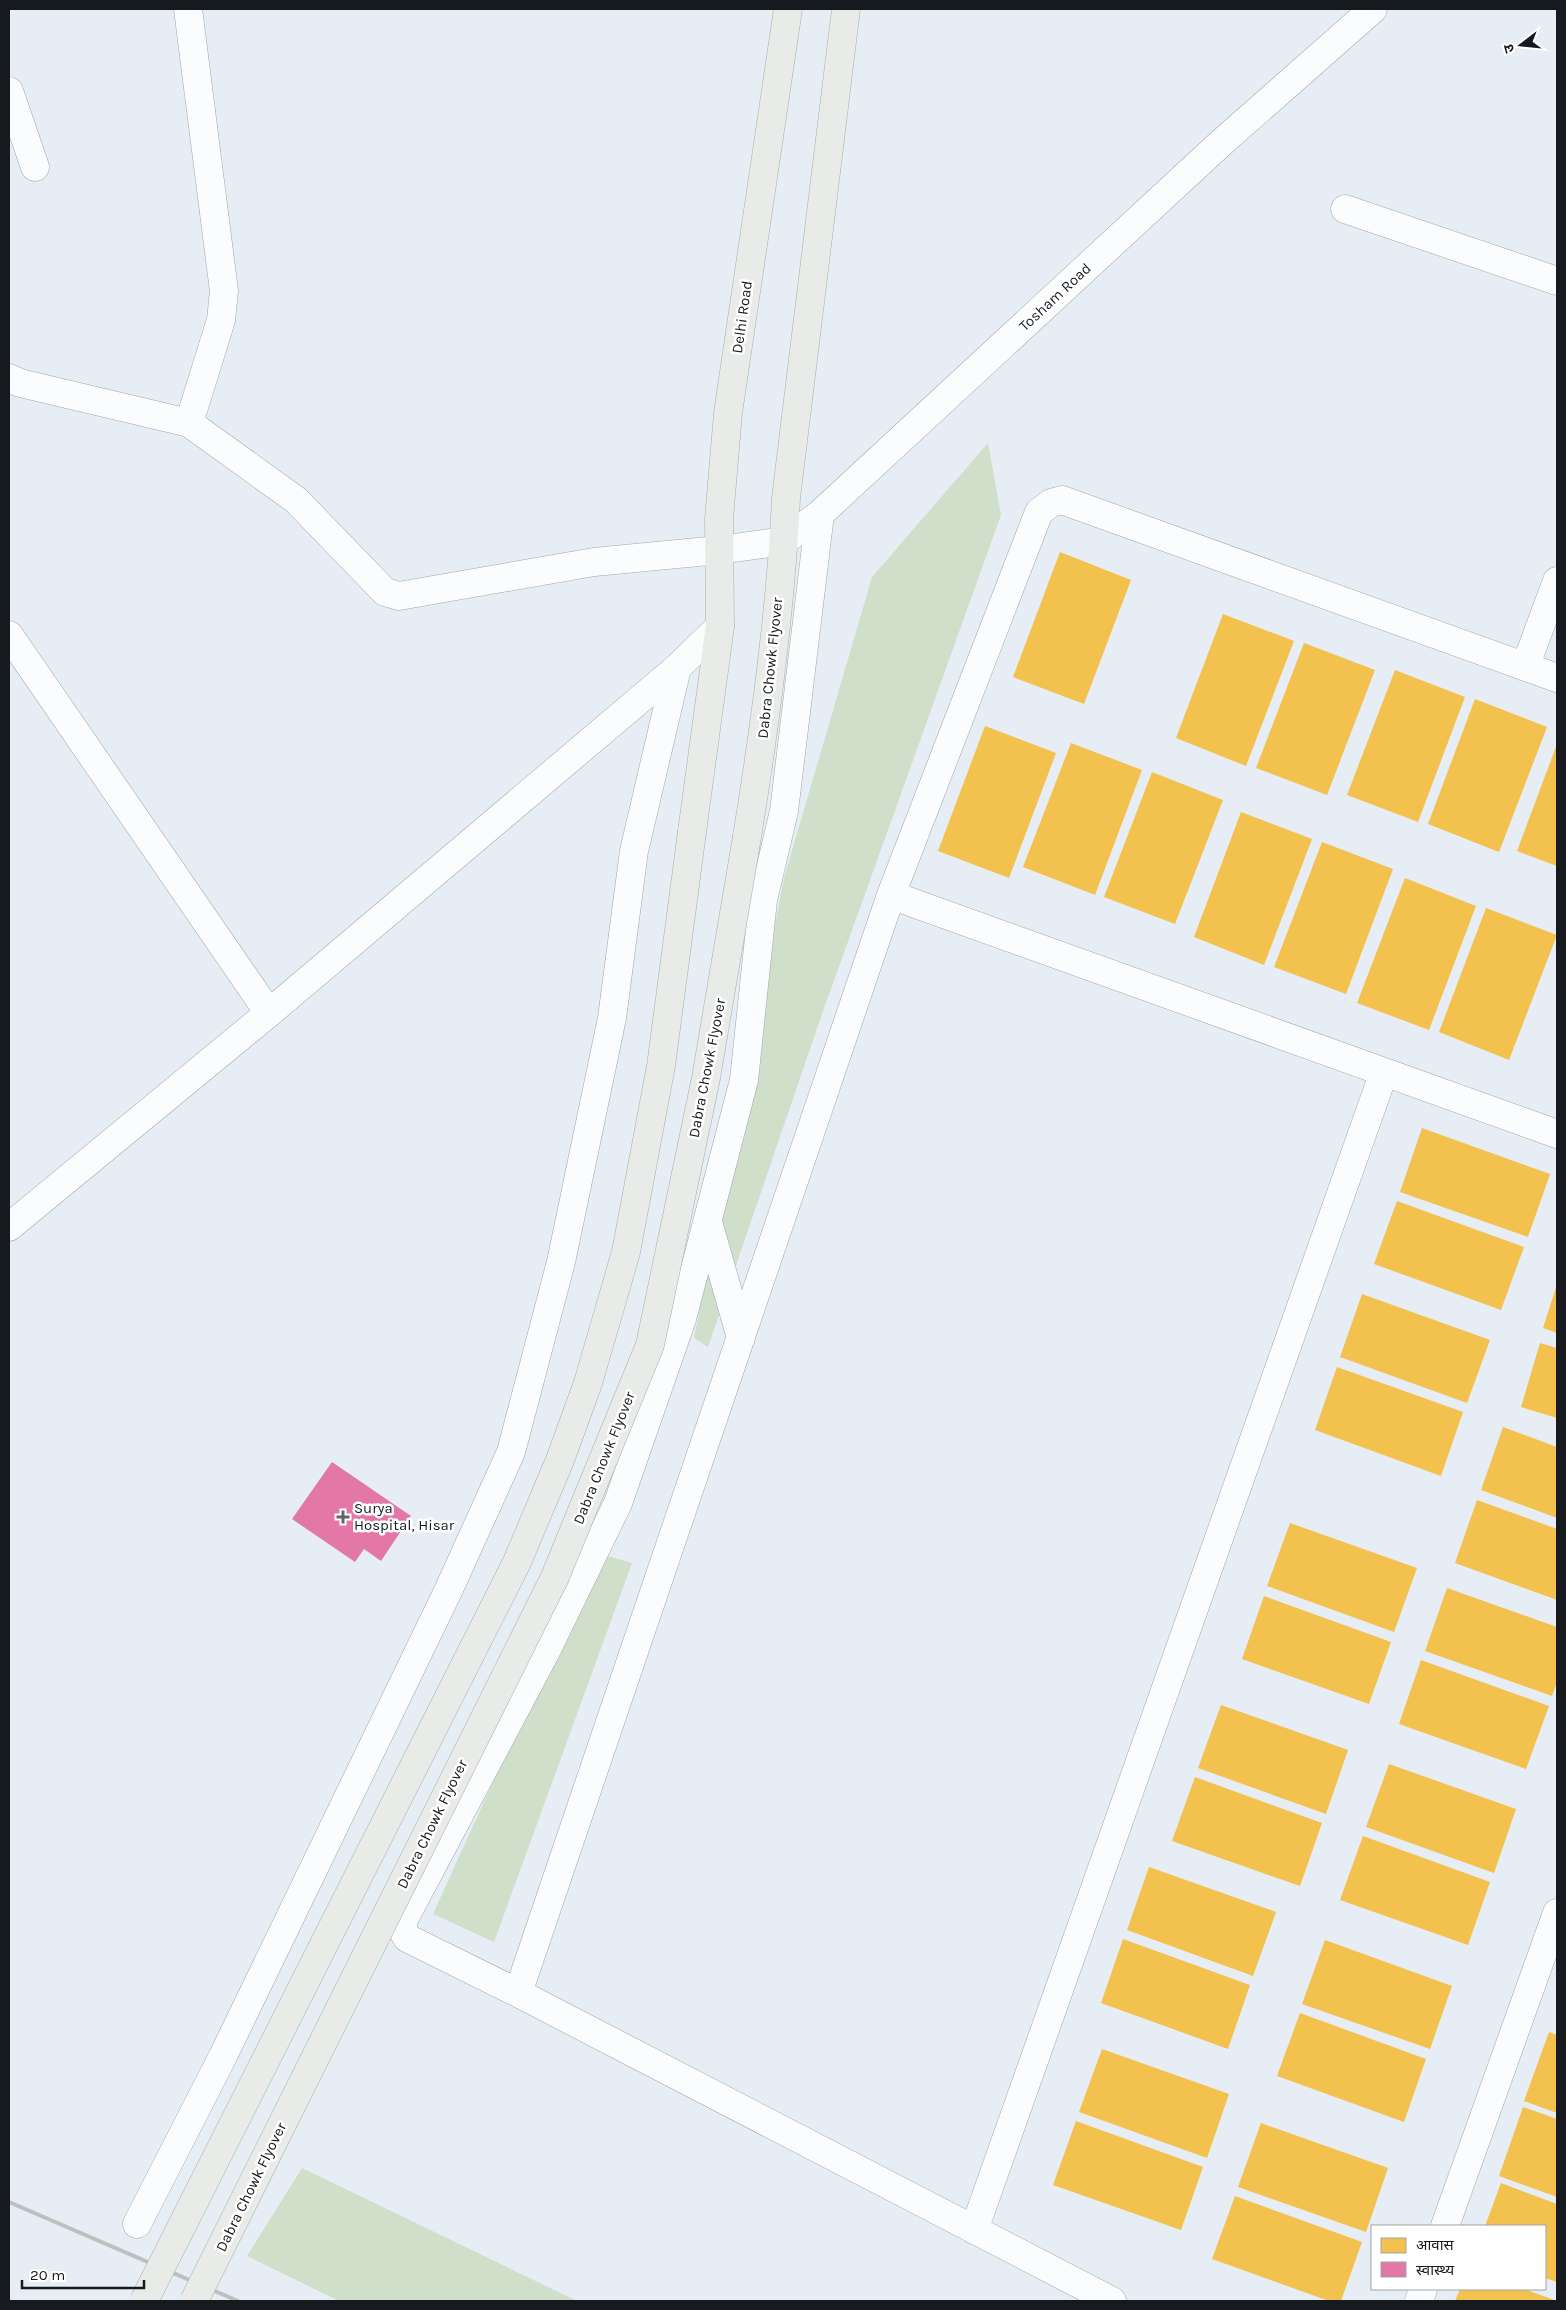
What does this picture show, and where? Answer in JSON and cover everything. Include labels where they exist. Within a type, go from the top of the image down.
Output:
[{"type":"main road","name":"Delhi Road","points":[[720,626],[719,519],[728,413],[788,9]]},
{"type":"main road","points":[[784,541],[787,488],[846,9]]},
{"type":"main road","name":"Dabra Chowk Flyover","points":[[194,2301],[555,1577],[650,1345],[706,1078],[747,837],[760,758],[784,541]]},
{"type":"main road","points":[[144,2301],[517,1562],[560,1460],[588,1383],[626,1252],[661,1066],[720,626]]},
{"type":"street","points":[[9,378],[20,383],[189,423],[221,320],[224,292],[188,9]]},
{"type":"street","name":"Tosham Road","points":[[189,423],[296,500],[385,592],[392,595],[399,596],[594,562],[719,550],[784,541],[820,514],[1221,143],[1373,9]]},
{"type":"street","points":[[9,91],[35,167]]},
{"type":"street","points":[[1345,209],[1557,281]]},
{"type":"street","points":[[518,1993],[891,895],[1039,512],[1052,503],[1062,500],[1557,678]]},
{"type":"street","points":[[820,514],[784,812],[763,900],[744,1080],[682,1319],[618,1503],[545,1653],[402,1921],[403,1931],[408,1938],[518,1993],[1112,2301]]},
{"type":"street","points":[[1525,667],[1557,581]]},
{"type":"street","points":[[9,1227],[269,1013],[677,668],[720,626]]},
{"type":"street","points":[[9,636],[269,1013]]},
{"type":"street","points":[[137,2224],[236,2030],[449,1589],[511,1452],[561,1262],[612,1018],[634,851],[677,668]]},
{"type":"street","points":[[891,895],[1557,1134]]},
{"type":"street","points":[[974,2230],[1384,1072]]},
{"type":"street","points":[[708,1221],[741,1338]]},
{"type":"street","points":[[1445,2225],[1557,1913]]},
{"type":"green space","points":[[988,443],[1001,515],[822,1014],[708,1347],[694,1338],[784,878],[872,577]]},
{"type":"green space","points":[[597,1553],[632,1563],[494,1942],[433,1914]]},
{"type":"green space","points":[[302,2168],[577,2301],[339,2301],[247,2256]]},
{"type":"building: आवास","points":[[1060,552],[1131,580],[1084,704],[1013,677]]},
{"type":"building: आवास","points":[[1223,614],[1294,641],[1246,766],[1176,738]]},
{"type":"building: आवास","points":[[1304,643],[1375,670],[1327,795],[1256,768]]},
{"type":"building: आवास","points":[[1395,670],[1465,697],[1418,822],[1347,795]]},
{"type":"building: आवास","points":[[1475,699],[1547,727],[1499,852],[1428,824]]},
{"type":"building: आवास","points":[[985,726],[1056,753],[1009,878],[938,851]]},
{"type":"building: आवास","points":[[1071,743],[1142,770],[1095,895],[1023,867]]},
{"type":"building: आवास","points":[[1557,744],[1557,866],[1517,851]]},
{"type":"building: आवास","points":[[1152,772],[1223,800],[1175,924],[1104,897]]},
{"type":"building: आवास","points":[[1241,812],[1312,839],[1264,965],[1194,937]]},
{"type":"building: आवास","points":[[1322,842],[1393,869],[1346,994],[1274,967]]},
{"type":"building: आवास","points":[[1405,878],[1476,906],[1429,1030],[1357,1003]]},
{"type":"building: आवास","points":[[1486,908],[1557,935],[1509,1060],[1439,1032]]},
{"type":"building: आवास","points":[[1422,1128],[1550,1174],[1528,1237],[1400,1192]]},
{"type":"building: आवास","points":[[1397,1201],[1524,1247],[1501,1310],[1374,1264]]},
{"type":"building: आवास","points":[[1557,1284],[1557,1333],[1543,1328]]},
{"type":"building: आवास","points":[[1362,1294],[1490,1340],[1467,1403],[1340,1357]]},
{"type":"building: आवास","points":[[1540,1343],[1557,1348],[1557,1418],[1521,1407]]},
{"type":"building: आवास","points":[[1337,1367],[1463,1412],[1441,1476],[1315,1430]]},
{"type":"building: आवास","points":[[1503,1427],[1557,1447],[1557,1518],[1481,1490]]},
{"type":"building: आवास","points":[[1477,1500],[1557,1529],[1557,1600],[1455,1563]]},
{"type":"building: आवास","points":[[1290,1523],[1417,1568],[1394,1632],[1267,1586]]},
{"type":"building: आवास","points":[[1447,1588],[1557,1627],[1557,1682],[1552,1696],[1425,1651]]},
{"type":"building: आवास","points":[[1264,1596],[1391,1642],[1369,1704],[1242,1659]]},
{"type":"building: आवास","points":[[1421,1660],[1549,1706],[1526,1769],[1399,1724]]},
{"type":"building: आवास","points":[[1221,1705],[1348,1750],[1326,1814],[1198,1768]]},
{"type":"building: आवास","points":[[1389,1764],[1516,1809],[1494,1873],[1366,1827]]},
{"type":"building: आवास","points":[[1195,1777],[1322,1823],[1300,1886],[1172,1841]]},
{"type":"building: आवास","points":[[1363,1836],[1490,1882],[1468,1945],[1340,1900]]},
{"type":"building: आवास","points":[[1149,1867],[1276,1912],[1253,1976],[1127,1930]]},
{"type":"building: आवास","points":[[1123,1939],[1250,1985],[1228,2049],[1101,2003]]},
{"type":"building: आवास","points":[[1325,1940],[1452,1986],[1430,2049],[1302,2004]]},
{"type":"building: आवास","points":[[1300,2013],[1426,2059],[1404,2122],[1277,2076]]},
{"type":"building: आवास","points":[[1549,2032],[1557,2035],[1557,2113],[1524,2101]]},
{"type":"building: आवास","points":[[1102,2049],[1229,2094],[1207,2158],[1079,2112]]},
{"type":"building: आवास","points":[[1523,2107],[1557,2119],[1557,2197],[1499,2176]]},
{"type":"building: आवास","points":[[1076,2121],[1203,2167],[1181,2230],[1053,2185]]},
{"type":"building: आवास","points":[[1261,2123],[1388,2168],[1366,2232],[1238,2187]]},
{"type":"building: आवास","points":[[1501,2183],[1557,2204],[1557,2282],[1546,2278],[1546,2225],[1485,2225]]},
{"type":"building: आवास","points":[[1235,2196],[1362,2242],[1341,2301],[1329,2301],[1212,2259]]},
{"type":"building: आवास","points":[[1460,2290],[1527,2290],[1557,2301],[1455,2301]]},
{"type":"building: स्वास्थ्य","points":[[332,1462],[411,1516],[381,1561],[364,1549],[355,1562],[292,1519]]},
{"type":"railway","points":[[9,2202],[238,2301]]},
{"type":"place","name":"Surya Hospital, Hisar","points":[[343,1517]]}]
